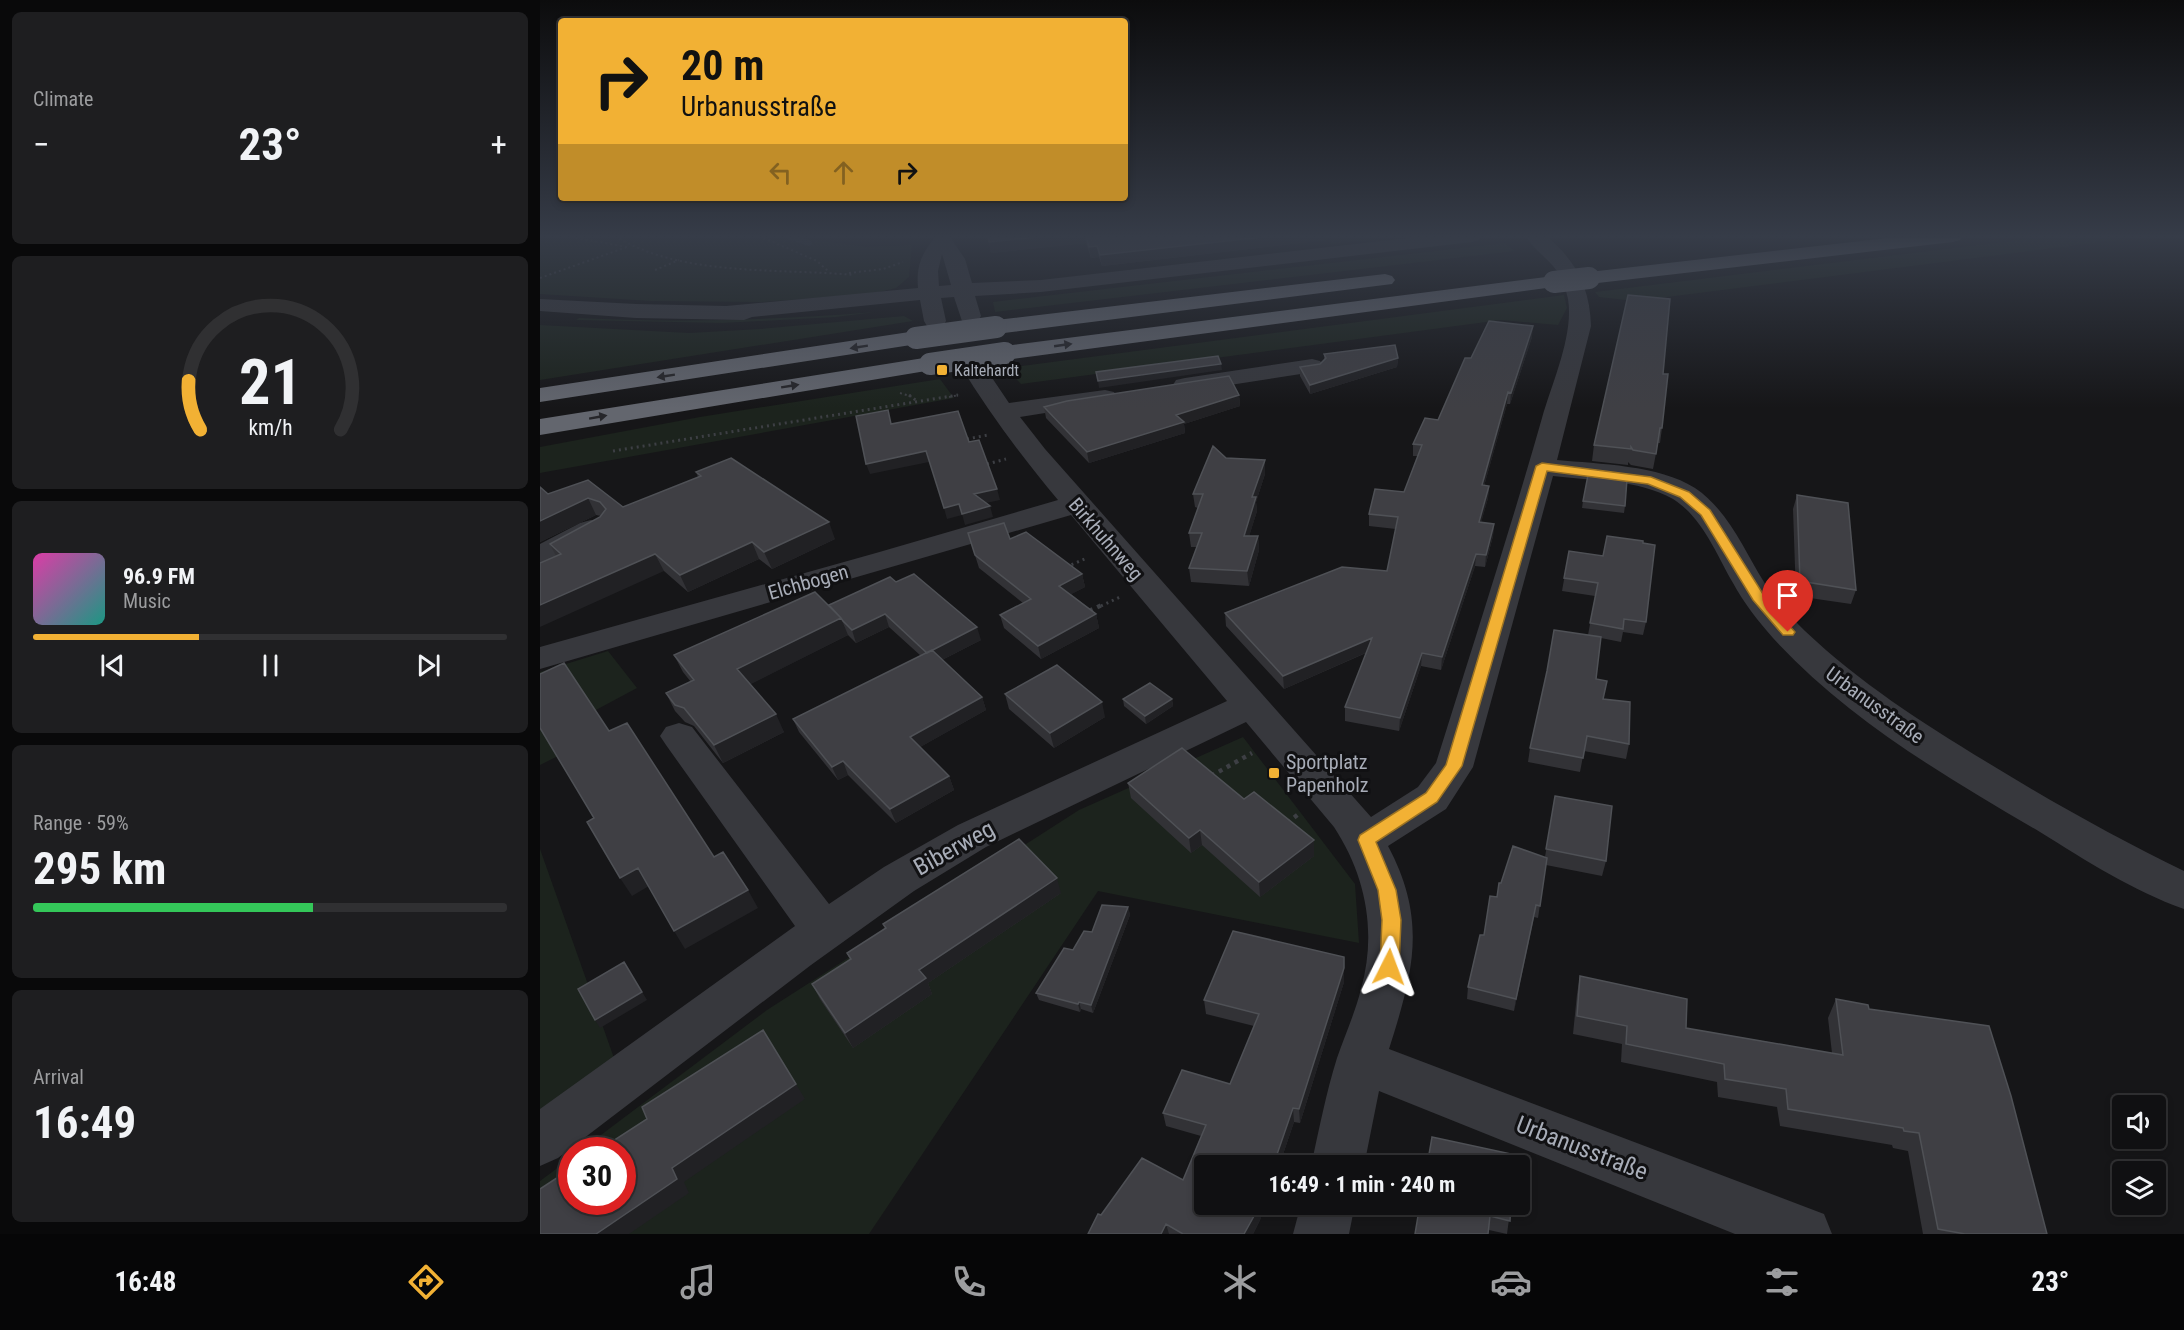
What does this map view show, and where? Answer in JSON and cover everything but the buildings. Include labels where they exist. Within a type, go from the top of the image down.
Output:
[{"type":"highway","points":[[540,395],[916,338],[1274,294]]},
{"type":"highway","points":[[540,427],[1005,353],[1464,294]]},
{"type":"street","points":[[931,294],[932,305]]},
{"type":"street","points":[[964,294],[966,301]]},
{"type":"street","points":[[540,305],[781,315],[932,305],[1003,294]]},
{"type":"street","points":[[1366,840],[1432,798],[1454,766],[1542,466],[1580,326],[1581,304],[1578,294]]},
{"type":"street","name":"Birkhuhnweg","points":[[972,365],[995,401],[1075,504],[1250,705]]},
{"type":"street","points":[[1163,388],[1312,366]]},
{"type":"street","points":[[995,401],[1129,393]]},
{"type":"street","name":"Urbanusstraße","points":[[1542,466],[1651,481],[1684,495],[1706,512],[1758,597],[1798,644],[1828,671],[1921,740],[1986,781],[2096,846],[2184,891]]},
{"type":"street","name":"Elchbogen","points":[[540,658],[887,560],[1075,504]]},
{"type":"street","points":[[540,556],[597,526]]},
{"type":"street","points":[[1250,705],[1348,816],[1366,840],[1387,890],[1392,920],[1389,967],[1361,1061],[1340,1155]]},
{"type":"street","name":"Biberweg","points":[[540,1140],[824,931],[899,879],[972,836],[1250,705]]},
{"type":"street","points":[[679,736],[824,931]]},
{"type":"street","name":"Urbanusstraße","points":[[1361,1061],[1804,1234]]},
{"type":"street","points":[[1321,1234],[1325,1215]]},
{"type":"path","points":[[914,396],[918,402]]},
{"type":"path","points":[[613,451],[918,402],[995,401]]},
{"type":"path","points":[[1082,615],[1145,585]]},
{"type":"path","points":[[1204,780],[1278,737]]},
{"type":"shaded area","points":[[540,294],[873,294],[762,302],[651,301]]},
{"type":"shaded area","points":[[1066,294],[1152,294],[995,312],[993,302]]},
{"type":"shaded area","points":[[1596,294],[1694,294],[1635,301],[1599,297]]},
{"type":"shaded area","points":[[1564,295],[1567,308],[1558,325],[1501,320],[1021,384],[1006,368]]},
{"type":"shaded area","points":[[875,312],[836,317],[722,323],[576,320],[579,318],[727,320]]},
{"type":"shaded area","points":[[904,316],[913,321],[540,380],[540,325],[689,333]]},
{"type":"shaded area","points":[[940,379],[954,398],[540,473],[540,447],[700,417]]},
{"type":"shaded area","points":[[608,651],[637,688],[566,726],[576,747],[540,765],[540,672]]},
{"type":"shaded area","points":[[1243,737],[1355,884],[1359,943],[1098,891],[869,1234],[540,1234],[540,1181],[558,1168],[558,1215],[636,1215],[636,1137],[598,1137],[767,1010],[1079,810]]},
{"type":"shaded area","points":[[540,849],[614,1058],[540,1112]]},
{"type":"place","name":"Kaltehardt","points":[[942,370]]},
{"type":"place","name":"Sportplatz Papenholz","points":[[1274,773]]},
{"type":"route","points":[[1389,967],[1392,920],[1387,890],[1366,840],[1432,798],[1454,766],[1542,466],[1651,481],[1670,487],[1684,495],[1706,512],[1758,597],[1788,632]]}]
